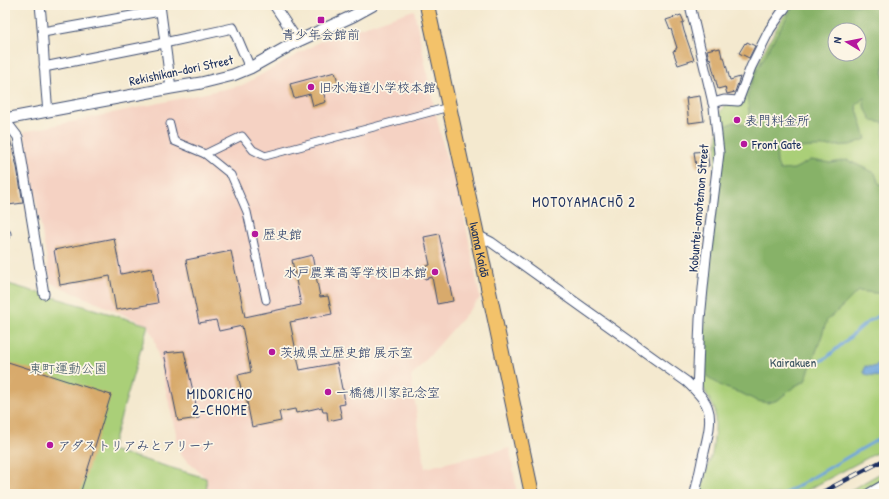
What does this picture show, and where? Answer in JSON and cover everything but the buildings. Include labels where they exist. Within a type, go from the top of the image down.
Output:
[{"type":"main road","name":"Iwama Kaidō","points":[[427,5],[532,494]]},
{"type":"street","points":[[40,5],[48,111]]},
{"type":"street","points":[[274,5],[298,41]]},
{"type":"street","name":"Rekishikan-dori Street","points":[[5,120],[201,83],[238,73],[250,68],[298,41],[353,16],[373,5]]},
{"type":"street","name":"Kobuntei-omotemon Street","points":[[690,5],[714,107],[719,153],[700,319],[697,392]]},
{"type":"street","points":[[713,103],[724,100],[738,101],[751,67],[770,29],[787,5]]},
{"type":"street","points":[[43,32],[160,8],[171,88]]},
{"type":"street","points":[[44,66],[233,28],[250,68]]},
{"type":"street","points":[[205,154],[242,136],[253,150],[265,156],[449,107]]},
{"type":"street","points":[[5,120],[18,137],[44,294]]},
{"type":"street","points":[[170,124],[174,141],[205,154],[231,175],[247,212],[266,300]]},
{"type":"street","points":[[477,235],[491,242],[687,382],[697,392],[708,409],[709,423],[695,494]]},
{"type":"street","points":[[870,494],[884,486]]},
{"type":"shaded area","name":"歴史館","points":[[414,10],[445,153],[458,185],[480,298],[411,377],[425,468],[510,448],[517,494],[207,494],[206,478],[181,455],[154,337],[148,325],[51,283],[24,132],[243,85],[321,41]]},
{"type":"green space","name":"Kairakuen","points":[[792,5],[884,5],[884,449],[800,494],[699,494],[712,454],[715,431],[715,410],[703,387],[701,366],[719,115],[726,102],[742,105],[749,80],[769,42]]},
{"type":"green space","name":"Kairakuen","points":[[794,5],[884,5],[884,123],[872,121],[864,106],[864,97],[856,106],[866,139],[850,145],[797,148],[776,147],[777,163],[780,170],[794,169],[811,160],[831,163],[847,160],[875,173],[879,184],[884,184],[884,294],[858,291],[827,320],[805,381],[795,386],[778,400],[768,403],[757,401],[723,387],[708,377],[702,364],[702,345],[709,259],[725,126],[734,122],[747,125],[751,124],[747,98],[757,70]]},
{"type":"green space","name":"東町運動公園","points":[[5,283],[148,325],[111,450],[206,478],[207,494],[5,494]]},
{"type":"green space","points":[[884,471],[884,494],[844,494]]},
{"type":"water","points":[[884,344],[884,358],[882,367],[884,370],[884,378],[865,374],[865,366],[874,367],[879,363],[879,355]]},
{"type":"waterway","points":[[812,364],[825,359],[865,324],[884,312]]},
{"type":"waterway","points":[[784,494],[884,436]]},
{"type":"railway","points":[[819,494],[884,460]]},
{"type":"place","name":"青少年会館前","points":[[321,20]]},
{"type":"place","name":"旧水海道小学校本館","points":[[311,87]]},
{"type":"place","name":"表門料金所","points":[[737,120]]},
{"type":"place","name":"Front Gate","points":[[744,144]]},
{"type":"place","name":"歴史館","points":[[255,234]]},
{"type":"place","name":"水戸農業高等学校旧本館","points":[[435,272]]},
{"type":"place","name":"茨城県立歴史館 展示室","points":[[272,352]]},
{"type":"place","name":"一橋徳川家記念室","points":[[328,392]]},
{"type":"place","name":"アダストリアみとアリーナ","points":[[50,445]]},
{"type":"district","name":"MOTOYAMACHŌ 2","points":[[584,201]]},
{"type":"district","name":"MIDORICHO 2-CHOME","points":[[220,402]]}]
